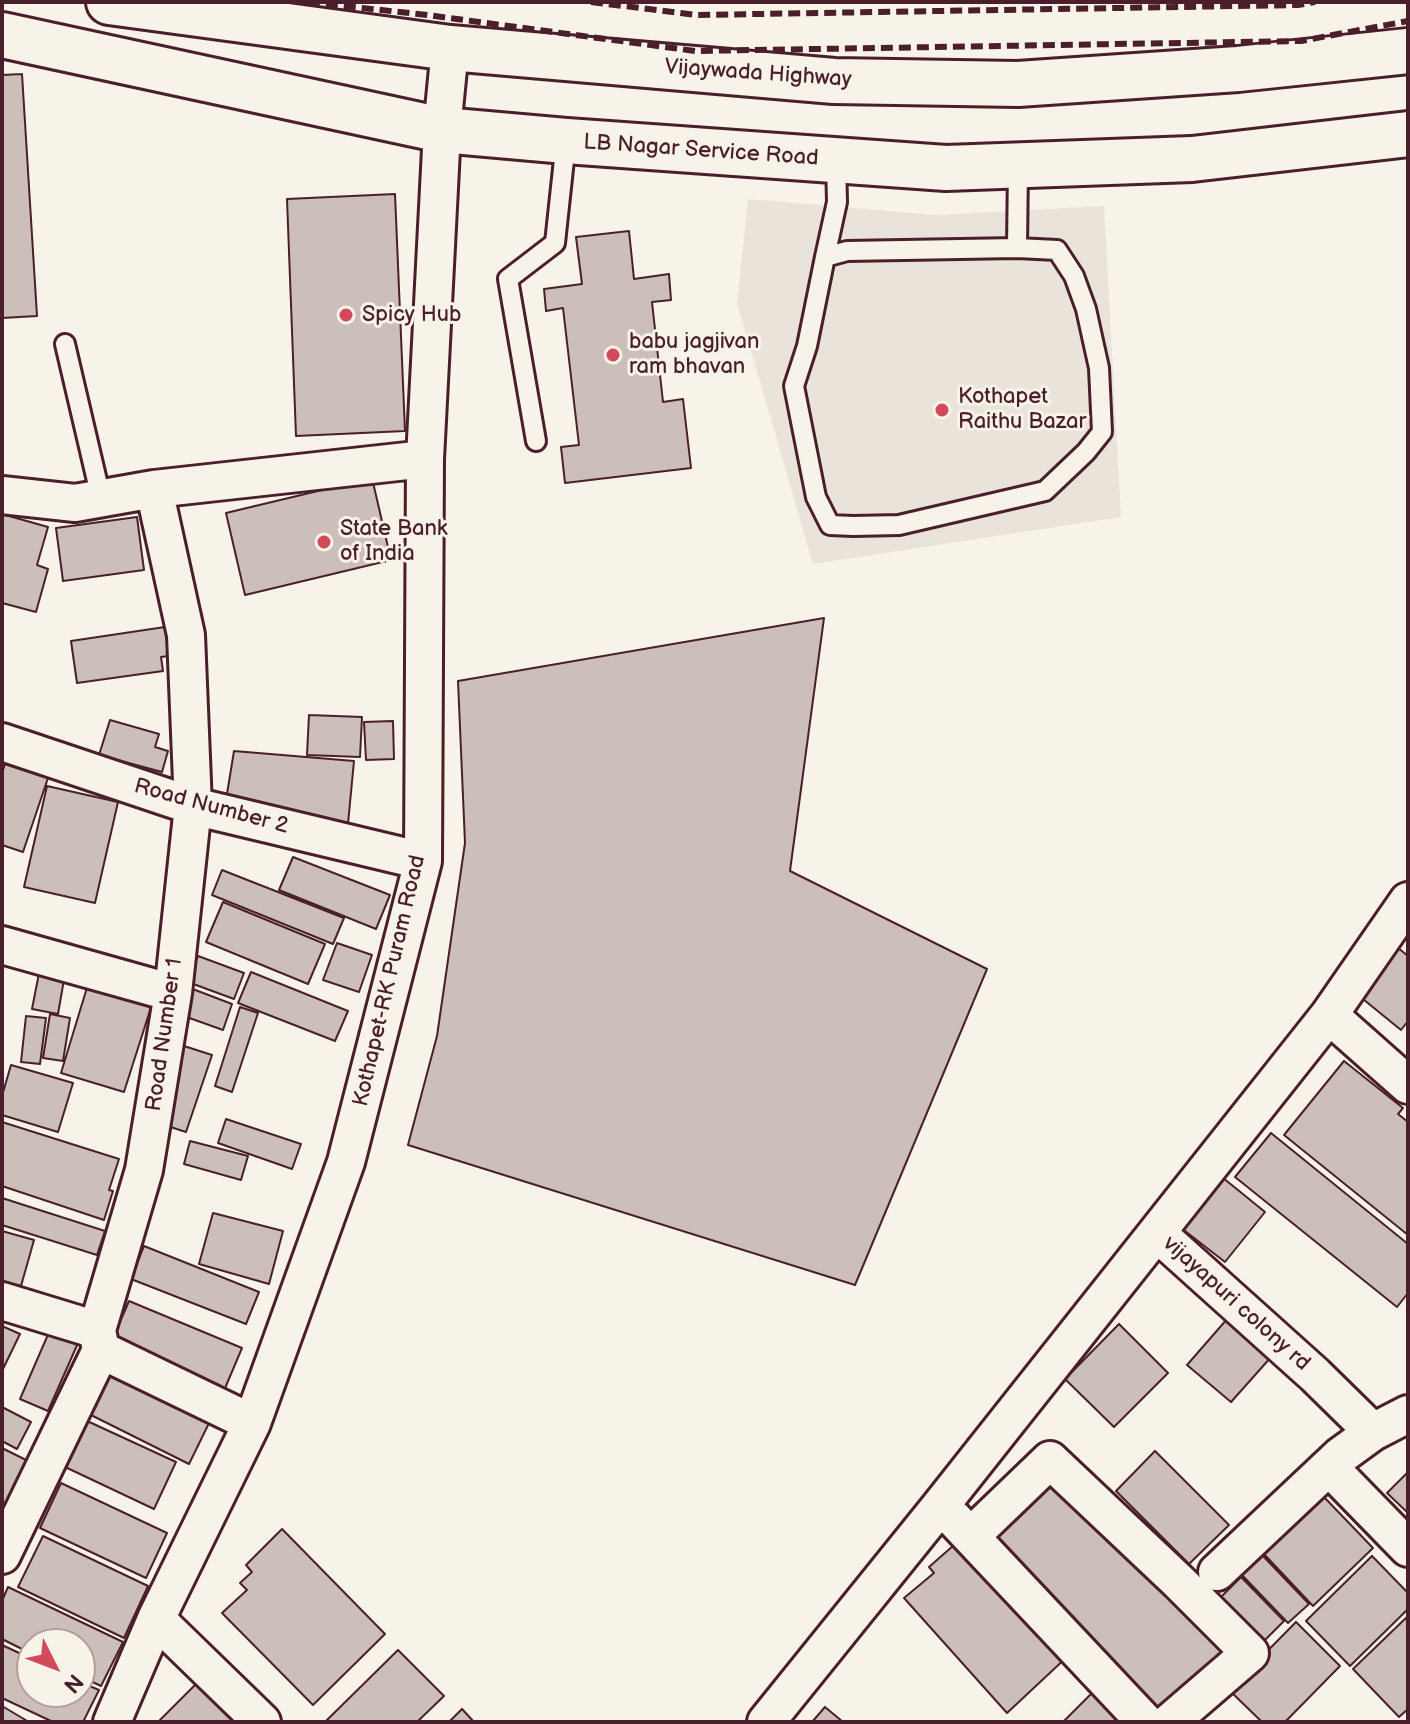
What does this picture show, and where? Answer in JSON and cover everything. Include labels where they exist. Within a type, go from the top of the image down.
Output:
[{"type":"main road","name":"Vijaywada Highway","points":[[109,2],[450,48],[834,81],[1018,84],[1238,69],[1408,51]]},
{"type":"main road","name":"LB Nagar Service Road","points":[[2,35],[442,130],[836,161],[946,168],[1192,159],[1408,134]]},
{"type":"street","name":"Kothapet-RK Puram Road","points":[[112,1722],[156,1619],[252,1423],[346,1162],[423,861],[425,459],[442,130],[450,48]]},
{"type":"street","points":[[2,495],[75,503],[154,489],[425,459]]},
{"type":"street","name":"Road Number 1","points":[[2,1555],[99,1340],[144,1170],[173,993],[193,806],[186,635],[154,489]]},
{"type":"street","name":"Road Number 2","points":[[2,742],[193,806],[423,861]]},
{"type":"street","points":[[766,1722],[1401,926]]},
{"type":"street","points":[[2,945],[173,993]]},
{"type":"street","points":[[1329,1015],[1408,1085]]},
{"type":"street","name":"vijayapuri colony rd","points":[[1157,1233],[1315,1375],[1373,1432]]},
{"type":"street","points":[[2,1301],[99,1340],[252,1423]]},
{"type":"street","points":[[1217,1572],[1335,1462],[1373,1432],[1408,1414]]},
{"type":"street","points":[[971,1536],[1050,1460],[1250,1653],[1195,1714]]},
{"type":"street","points":[[1335,1462],[1408,1548]]},
{"type":"street","points":[[968,1471],[1004,1505]]},
{"type":"street","points":[[941,1505],[1145,1722]]},
{"type":"street","points":[[156,1619],[262,1722]]},
{"type":"lane","points":[[536,441],[508,279],[555,243],[566,141]]},
{"type":"lane","points":[[825,257],[847,251],[1057,250],[1074,276],[1086,309],[1099,368],[1102,432],[1045,491],[899,525],[830,525],[816,497],[794,386],[807,346],[825,257],[837,202],[836,161]]},
{"type":"lane","points":[[1017,248],[1018,165]]},
{"type":"lane","points":[[65,344],[101,498]]},
{"type":"shaded area","name":"Kothapet Raithu Bazar","points":[[748,199],[936,215],[1104,206],[1121,517],[813,564],[737,303]]},
{"type":"building","points":[[22,74],[37,316],[2,318],[2,75]]},
{"type":"building","name":"Spicy Hub","points":[[395,194],[405,431],[296,436],[287,199]]},
{"type":"building","name":"babu jagjivan ram bhavan","points":[[629,231],[634,279],[669,274],[671,300],[652,302],[663,402],[683,399],[691,468],[565,483],[561,447],[579,445],[563,308],[546,311],[544,289],[582,284],[576,237]]},
{"type":"building","points":[[372,478],[391,560],[245,595],[226,513]]},
{"type":"building","points":[[2,514],[48,527],[37,565],[48,569],[36,612],[2,603]]},
{"type":"building","points":[[137,517],[144,570],[63,581],[56,528]]},
{"type":"building","points":[[824,618],[790,871],[987,969],[855,1285],[408,1145],[437,1036],[465,843],[458,681]]},
{"type":"building","points":[[165,627],[169,656],[161,657],[163,671],[77,683],[71,641]]},
{"type":"building","points":[[309,715],[362,717],[360,757],[307,755]]},
{"type":"building","points":[[110,720],[159,734],[155,747],[168,751],[162,772],[99,755]]},
{"type":"building","points":[[393,721],[394,759],[366,760],[364,722]]},
{"type":"building","points":[[234,751],[354,761],[347,834],[227,794]]},
{"type":"building","points":[[5,764],[48,778],[23,852],[2,845],[2,773]]},
{"type":"building","points":[[47,786],[118,802],[95,903],[24,887]]},
{"type":"building","points":[[293,857],[390,895],[376,929],[279,890]]},
{"type":"building","points":[[222,870],[344,918],[333,944],[212,895]]},
{"type":"building","points":[[223,902],[325,944],[308,984],[206,942]]},
{"type":"building","points":[[337,943],[372,955],[359,992],[323,980]]},
{"type":"building","points":[[1392,943],[1408,956],[1408,1021],[1401,1030],[1353,991]]},
{"type":"building","points":[[198,956],[244,973],[234,999],[188,982]]},
{"type":"building","points":[[41,963],[66,968],[58,1014],[32,1009]]},
{"type":"building","points":[[251,972],[348,1011],[335,1041],[238,1003]]},
{"type":"building","points":[[89,981],[153,1001],[124,1092],[61,1073]]},
{"type":"building","points":[[190,988],[232,1004],[223,1030],[181,1015]]},
{"type":"building","points":[[240,1007],[258,1013],[232,1092],[215,1086]]},
{"type":"building","points":[[50,1014],[70,1018],[63,1061],[43,1058]]},
{"type":"building","points":[[26,1016],[46,1018],[40,1064],[21,1062]]},
{"type":"building","points":[[184,1046],[212,1055],[186,1132],[158,1123]]},
{"type":"building","points":[[1344,1061],[1403,1108],[1398,1114],[1408,1122],[1408,1235],[1284,1135]]},
{"type":"building","points":[[11,1065],[73,1083],[58,1132],[2,1115],[2,1096]]},
{"type":"building","points":[[226,1119],[301,1144],[292,1169],[218,1143]]},
{"type":"building","points":[[2,1122],[119,1159],[104,1220],[2,1186]]},
{"type":"building","points":[[1271,1133],[1408,1244],[1408,1293],[1397,1307],[1235,1177]]},
{"type":"building","points":[[190,1141],[248,1156],[241,1180],[184,1164]]},
{"type":"building","points":[[1217,1173],[1265,1212],[1225,1262],[1176,1224]]},
{"type":"building","points":[[2,1198],[105,1231],[97,1255],[2,1225]]},
{"type":"building","points":[[213,1213],[283,1231],[269,1284],[199,1264]]},
{"type":"building","points":[[2,1231],[34,1240],[21,1286],[2,1281]]},
{"type":"building","points":[[144,1246],[259,1292],[246,1324],[131,1279]]},
{"type":"building","points":[[129,1301],[242,1348],[223,1393],[110,1345]]},
{"type":"building","points":[[1228,1318],[1272,1356],[1231,1402],[1187,1365]]},
{"type":"building","points":[[1119,1324],[1168,1373],[1114,1427],[1065,1379]]},
{"type":"building","points":[[2,1326],[20,1334],[2,1371]]},
{"type":"building","points":[[50,1330],[78,1343],[48,1411],[20,1399]]},
{"type":"building","points":[[111,1365],[213,1415],[189,1464],[87,1413]]},
{"type":"building","points":[[2,1407],[31,1422],[17,1449],[2,1441]]},
{"type":"building","points":[[85,1420],[176,1462],[154,1509],[63,1466]]},
{"type":"building","points":[[2,1448],[28,1461],[6,1508],[2,1506]]},
{"type":"building","points":[[1155,1451],[1229,1525],[1189,1564],[1116,1491]]},
{"type":"building","points":[[1050,1472],[1231,1653],[1165,1719],[984,1538]]},
{"type":"building","points":[[1408,1472],[1408,1513],[1387,1493]]},
{"type":"building","points":[[61,1483],[167,1533],[146,1578],[40,1528]]},
{"type":"building","points":[[1323,1496],[1373,1548],[1313,1606],[1263,1553]]},
{"type":"building","points":[[282,1529],[385,1634],[313,1705],[222,1613],[247,1590],[240,1583],[252,1572],[246,1565]]},
{"type":"building","points":[[43,1536],[148,1586],[124,1638],[18,1587]]},
{"type":"building","points":[[962,1538],[1069,1655],[1007,1713],[904,1598],[934,1573],[929,1567]]},
{"type":"building","points":[[1262,1555],[1309,1604],[1288,1623],[1241,1574]]},
{"type":"building","points":[[1372,1556],[1408,1593],[1408,1609],[1350,1666],[1306,1621]]},
{"type":"building","points":[[1241,1577],[1284,1621],[1258,1647],[1215,1603]]},
{"type":"building","points":[[8,1587],[94,1628],[16,1628],[16,1646],[2,1639],[2,1601]]},
{"type":"building","points":[[1408,1616],[1408,1709],[1399,1717],[1353,1669]]},
{"type":"building","points":[[1296,1622],[1340,1666],[1285,1722],[1262,1722],[1229,1690]]},
{"type":"building","points":[[96,1629],[123,1642],[101,1686],[96,1684]]},
{"type":"building","points":[[2,1645],[16,1652],[16,1705],[2,1698]]},
{"type":"building","points":[[398,1650],[444,1696],[417,1722],[326,1721]]},
{"type":"building","points":[[198,1682],[237,1722],[158,1722]]},
{"type":"building","points":[[1093,1692],[1123,1722],[1063,1722]]},
{"type":"building","points":[[2,1706],[29,1722],[2,1722]]},
{"type":"building","points":[[825,1707],[843,1722],[812,1722]]},
{"type":"building","points":[[23,1708],[90,1708],[83,1722],[53,1722]]},
{"type":"building","points":[[462,1709],[474,1722],[449,1722]]},
{"type":"railway","points":[[308,2],[695,51],[1301,41],[1408,21]]},
{"type":"railway","points":[[591,2],[697,15],[1298,5],[1315,2]]},
{"type":"place","name":"Spicy Hub","points":[[346,315]]},
{"type":"place","name":"babu jagjivan ram bhavan","points":[[613,355]]},
{"type":"place","name":"Kothapet Raithu Bazar","points":[[942,410]]},
{"type":"place","name":"State Bank of India","points":[[324,542]]}]
